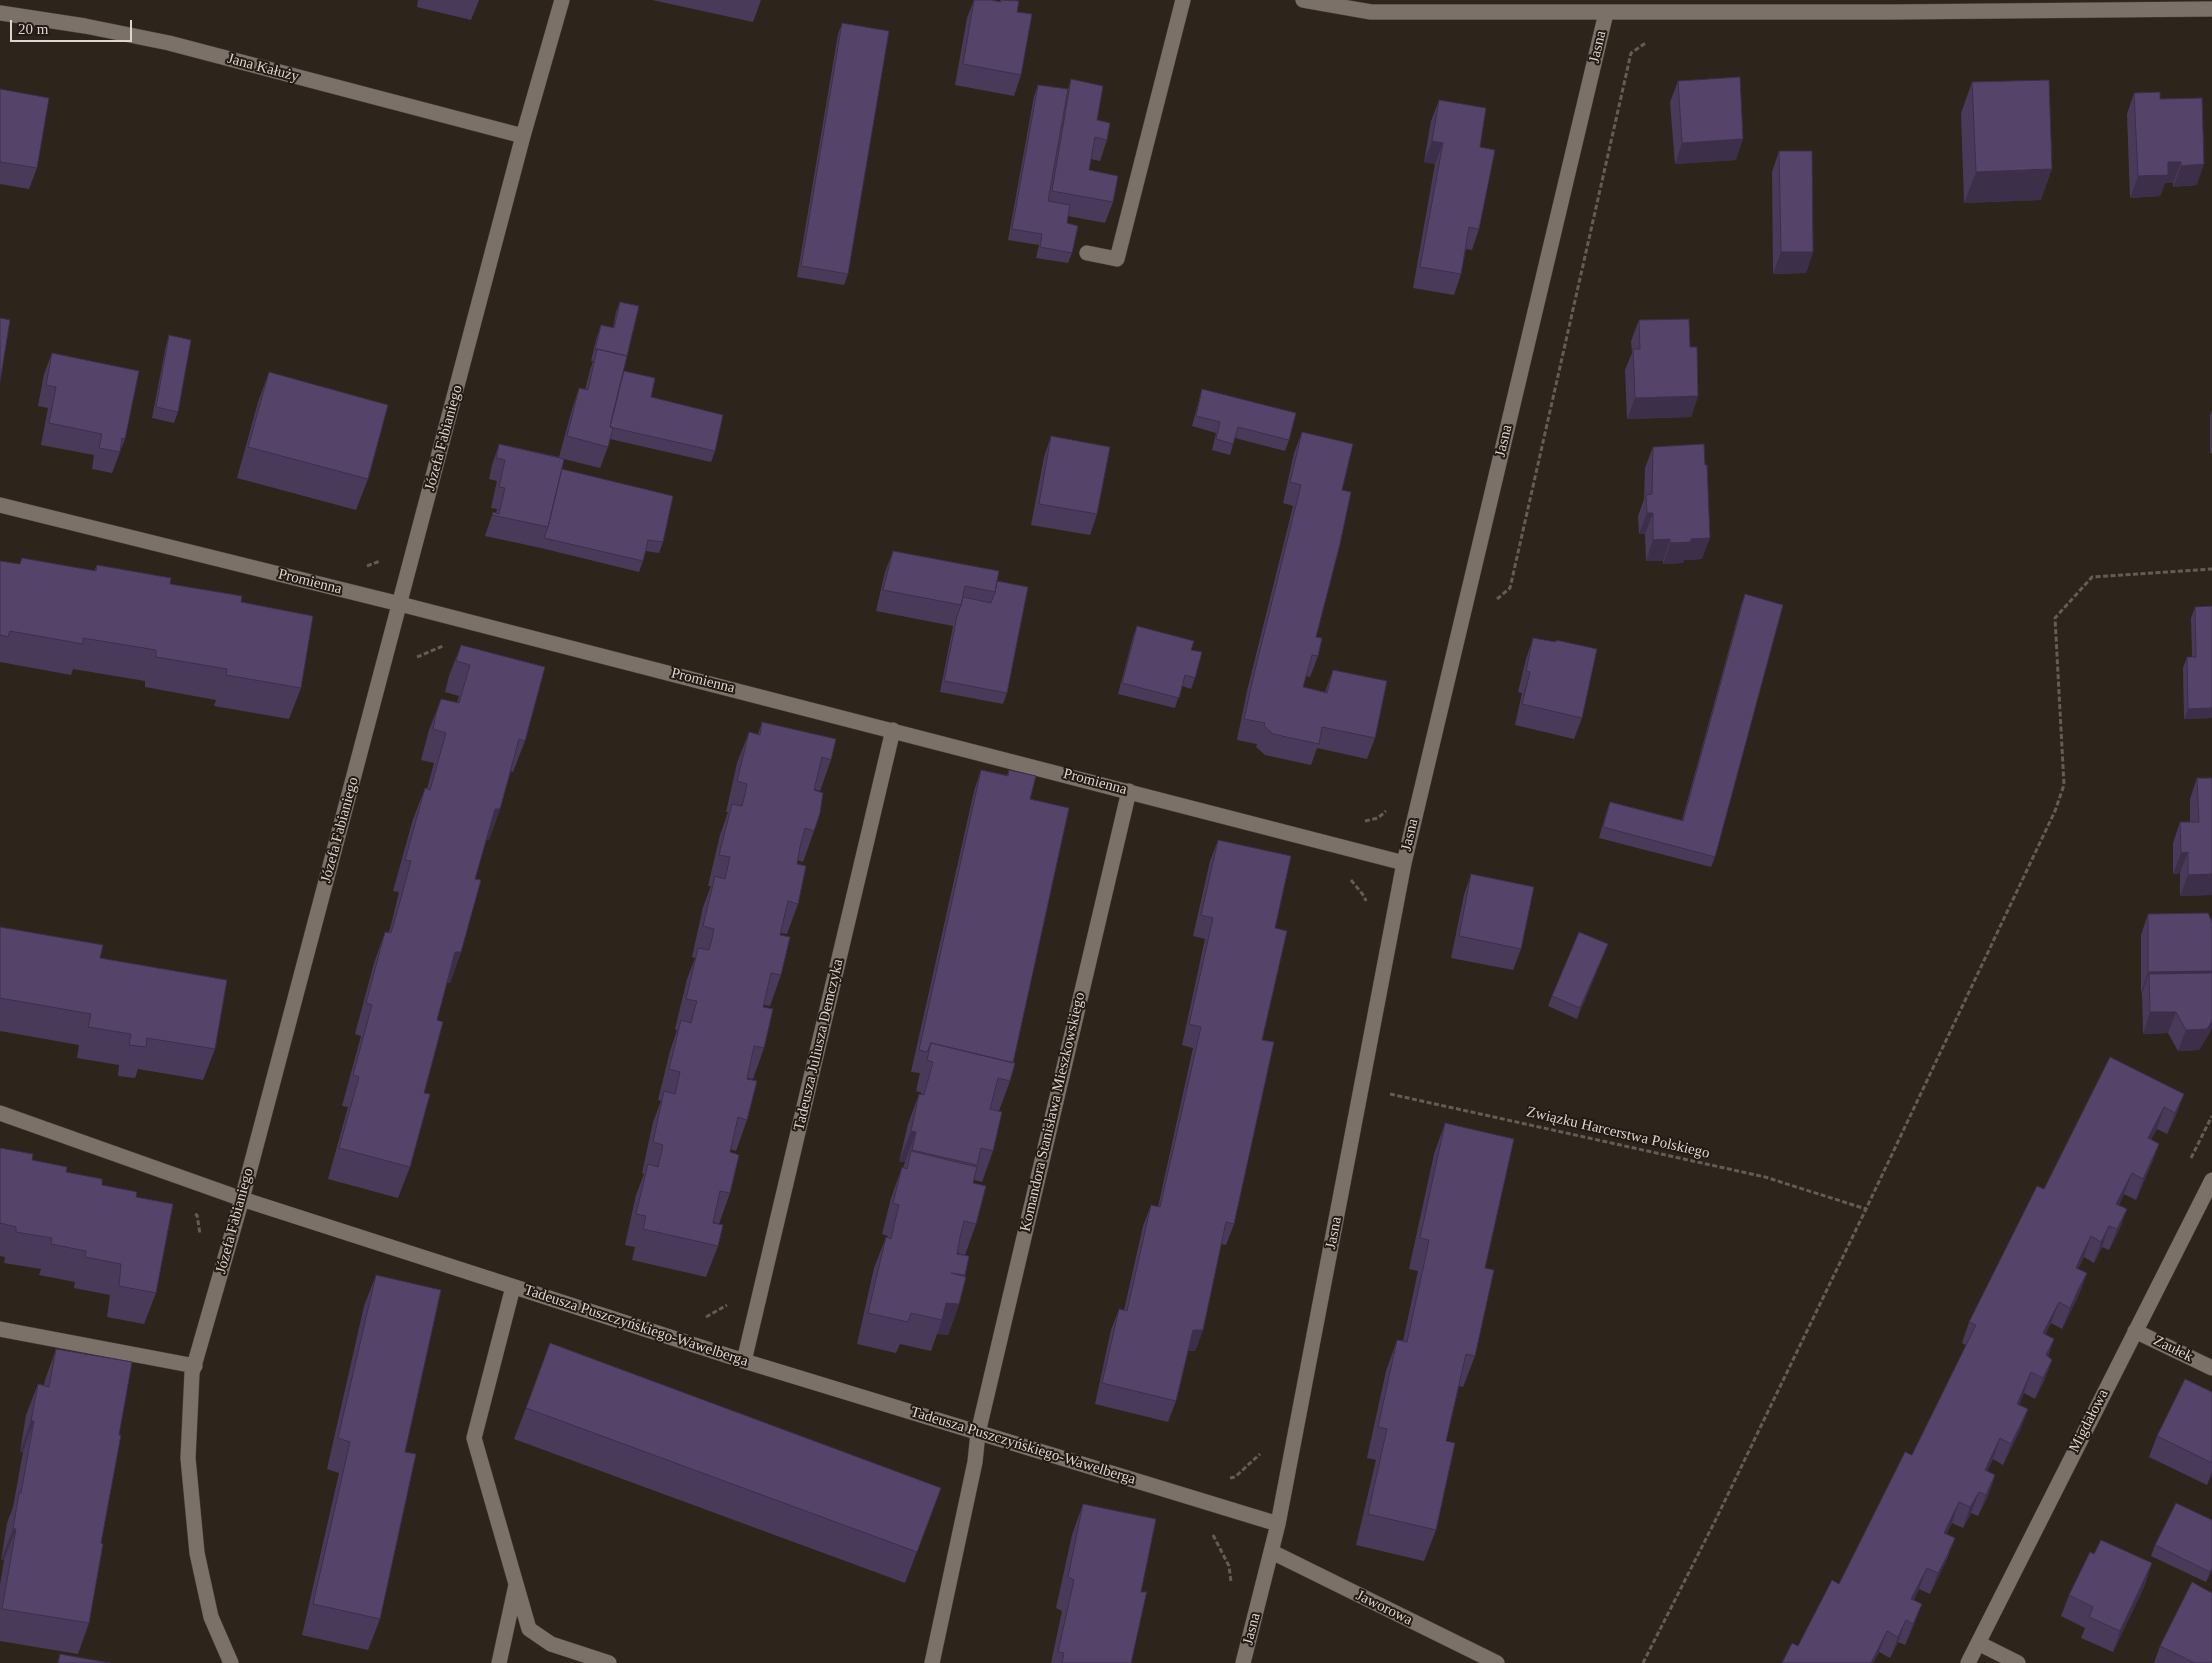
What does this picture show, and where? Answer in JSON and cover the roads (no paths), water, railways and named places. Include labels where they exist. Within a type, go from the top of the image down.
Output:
[{"type":"street","name":"Józefa Fabianiego","points":[[231,1663],[211,1617],[197,1553],[188,1458],[192,1374],[242,1199],[523,136],[562,0]]},
{"type":"street","points":[[1087,253],[1117,259],[1183,0]]},
{"type":"street","points":[[1303,0],[1371,12],[1606,13],[2212,9]]},
{"type":"street","name":"Jana Kałuży","points":[[0,13],[85,26],[169,43],[523,136]]},
{"type":"street","name":"Jasna","points":[[1243,1663],[1278,1524],[1404,862],[1606,13]]},
{"type":"street","name":"Promienna","points":[[0,505],[400,604],[1404,862]]},
{"type":"street","name":"Tadeusza Juliusza Demczyka","points":[[744,1361],[893,730]]},
{"type":"street","name":"Komandora Stanisława Mieszkowskiego","points":[[932,1663],[975,1462],[978,1432],[1128,791]]},
{"type":"street","name":"Tadeusza Puszczyńskiego-Wawelberga","points":[[0,1113],[242,1199],[513,1287],[744,1361],[1278,1524]]},
{"type":"street","name":"Migdałowa","points":[[1968,1663],[2212,1180]]},
{"type":"street","points":[[513,1287],[474,1438],[529,1629],[551,1644],[609,1663]]},
{"type":"street","points":[[0,1330],[195,1366]]},
{"type":"street","name":"Zaułek","points":[[2135,1331],[2212,1368]]},
{"type":"street","name":"Jaworowa","points":[[1272,1552],[1497,1663]]},
{"type":"street","points":[[499,1663],[516,1584]]},
{"type":"street","points":[[1978,1643],[2018,1663]]}]
